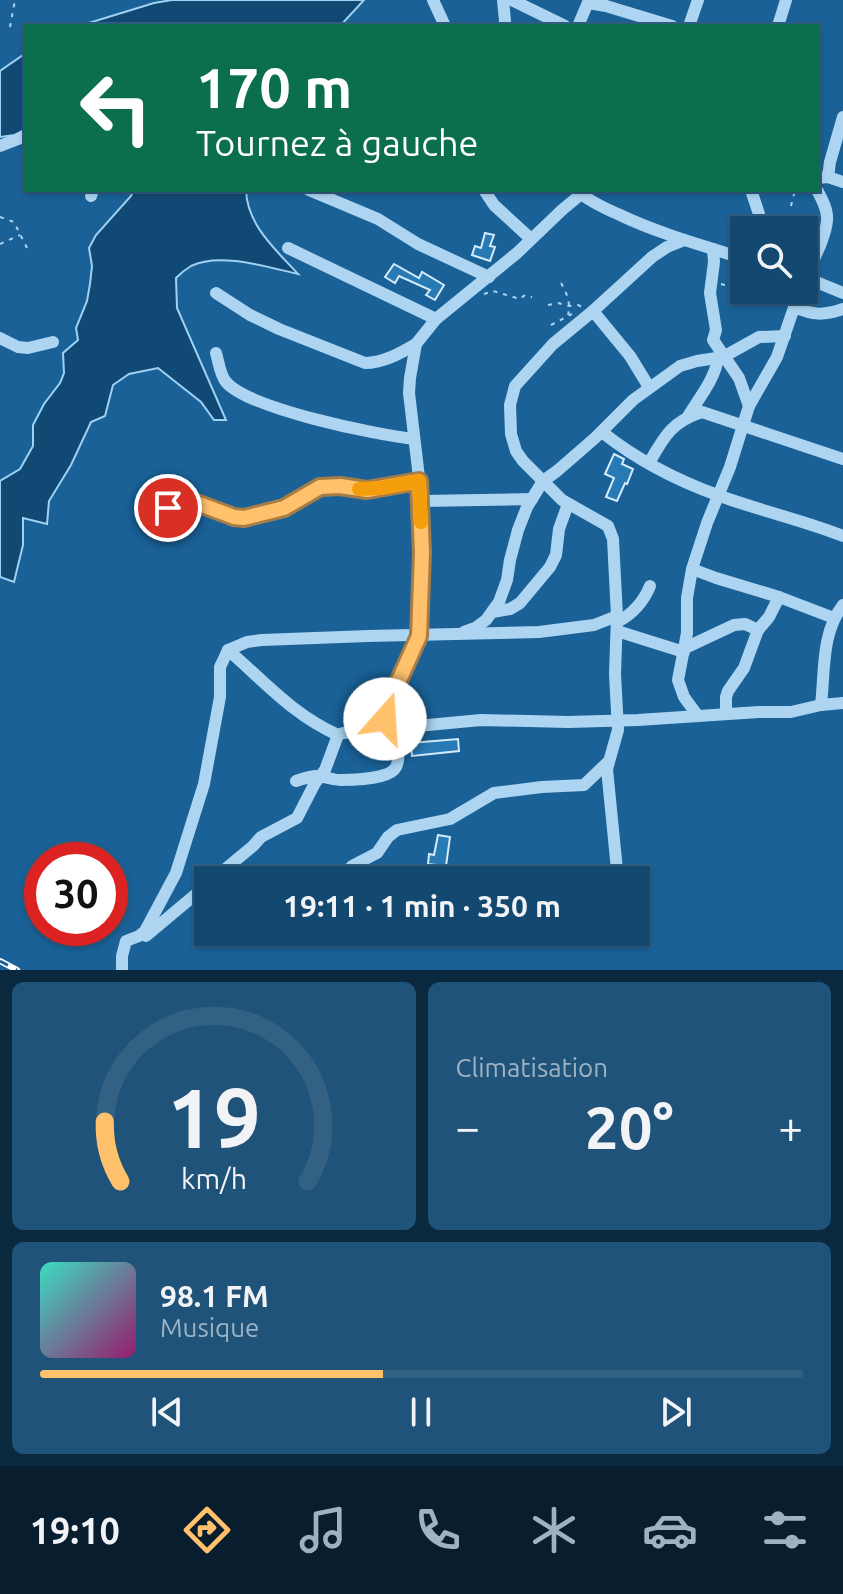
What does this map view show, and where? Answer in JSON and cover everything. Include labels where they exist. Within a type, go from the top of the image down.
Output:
[{"type":"street","points":[[433,0],[444,24]]},
{"type":"street","points":[[503,0],[504,24]]},
{"type":"street","points":[[512,0],[561,24]]},
{"type":"street","points":[[690,24],[698,0]]},
{"type":"street","points":[[779,24],[786,0]]},
{"type":"street","points":[[579,24],[588,1],[665,24]]},
{"type":"street","points":[[843,117],[823,178],[843,182]]},
{"type":"street","points":[[0,146],[24,137]]},
{"type":"street","points":[[314,192],[378,219],[418,244],[489,277]]},
{"type":"street","points":[[485,192],[494,205],[531,239]]},
{"type":"street","points":[[216,293],[279,329],[365,363],[382,360],[416,344],[436,319],[489,277],[584,192],[597,205],[633,222],[682,241],[730,252]]},
{"type":"street","points":[[752,192],[759,216]]},
{"type":"street","points":[[818,192],[828,218],[818,247]]},
{"type":"street","points":[[616,866],[608,762],[617,737],[618,720],[615,674],[616,557],[613,539],[608,526],[568,504],[523,461],[511,434],[510,405],[515,386],[588,309],[659,252],[682,241]]},
{"type":"street","points":[[288,248],[436,319]]},
{"type":"street","points":[[713,249],[710,293],[716,330],[713,340],[721,358],[739,378],[749,406]]},
{"type":"street","points":[[818,286],[843,293]]},
{"type":"street","points":[[698,716],[678,680],[687,633],[687,598],[692,569],[749,406],[777,357],[791,306],[814,314],[843,309]]},
{"type":"street","points":[[588,309],[630,356],[649,387]]},
{"type":"street","points":[[461,634],[475,628],[499,602],[518,530],[543,481],[602,432],[649,387],[680,366],[721,358],[759,337],[785,336]]},
{"type":"street","points":[[0,338],[18,347],[28,348],[53,342]]},
{"type":"street","points":[[296,781],[320,776],[338,780],[385,775],[397,766],[399,757],[385,719],[419,636],[422,575],[421,501],[410,411],[410,378],[416,344]]},
{"type":"street","points":[[216,353],[225,381],[252,398],[299,416],[414,439]]},
{"type":"street","points":[[687,418],[708,386],[721,358]]},
{"type":"street","points":[[649,463],[674,426],[702,412],[843,459]]},
{"type":"street","points":[[602,432],[626,450],[677,478],[718,495],[843,536]]},
{"type":"street","points":[[160,513],[183,500],[244,518],[284,508],[320,487],[367,490],[419,481]]},
{"type":"street","points":[[421,501],[532,499]]},
{"type":"street","points":[[493,612],[510,609],[520,603],[550,567],[556,555],[559,529],[568,504]]},
{"type":"street","points":[[692,569],[834,618]]},
{"type":"street","points":[[136,938],[147,927],[176,873],[204,784],[220,697],[220,667],[228,650],[262,640],[555,630],[617,623],[638,606],[650,586]]},
{"type":"street","points":[[726,714],[728,691],[744,668],[758,630],[779,597]]},
{"type":"street","points":[[821,705],[827,636],[843,605]]},
{"type":"street","points":[[617,623],[684,650],[734,625],[745,624],[758,630]]},
{"type":"street","points":[[228,650],[282,701],[338,735],[481,720],[568,722],[791,712],[843,703]]},
{"type":"street","points":[[229,866],[261,837],[297,818],[330,760],[338,735]]},
{"type":"street","points":[[352,866],[377,853],[392,833],[410,826],[450,819],[494,793],[584,785],[608,762]]},
{"type":"street","points":[[122,970],[124,945],[128,939],[151,933],[194,895]]},
{"type":"path","points":[[10,27],[15,0]]},
{"type":"path","points":[[791,206],[794,192]]},
{"type":"path","points":[[0,217],[14,222],[29,252]]},
{"type":"path","points":[[0,244],[20,235]]},
{"type":"path","points":[[561,283],[567,292],[568,316],[574,327]]},
{"type":"path","points":[[712,283],[777,299],[791,306]]},
{"type":"path","points":[[469,294],[481,296],[493,291],[520,299],[525,295],[532,297]]},
{"type":"path","points":[[548,305],[578,305],[588,309]]},
{"type":"water","points":[[172,0],[364,0],[342,24],[86,24]]},
{"type":"water","points":[[24,54],[24,130],[0,137],[0,71]]},
{"type":"water","points":[[133,192],[246,192],[251,215],[257,226],[298,274],[244,262],[216,260],[191,266],[176,278],[177,308],[226,420],[214,420],[201,402],[158,368],[129,374],[113,385],[105,416],[91,422],[71,465],[49,501],[47,524],[23,518],[23,545],[14,582],[0,577],[0,481],[20,469],[33,446],[33,425],[64,373],[63,353],[78,340],[76,328],[90,284],[92,266],[89,248],[96,235]]},
{"type":"building","points":[[485,233],[494,235],[490,246],[495,247],[490,261],[472,255],[475,246],[481,248]]},
{"type":"building","points":[[394,264],[419,278],[422,272],[444,285],[435,300],[426,295],[430,290],[399,276],[395,283],[385,277]]},
{"type":"building","points":[[614,454],[624,459],[622,464],[633,469],[617,501],[606,497],[614,478],[605,474]]},
{"type":"building","points":[[458,739],[459,751],[412,756],[411,743]]},
{"type":"building","points":[[438,835],[450,837],[446,866],[428,864],[429,854],[434,855]]},
{"type":"railway","points":[[0,961],[17,970]]},
{"type":"slow traffic","points":[[359,489],[419,481],[421,522]]},
{"type":"route","points":[[168,508],[183,500],[244,518],[284,508],[320,487],[367,490],[419,481],[422,586],[419,636],[385,719]]}]
